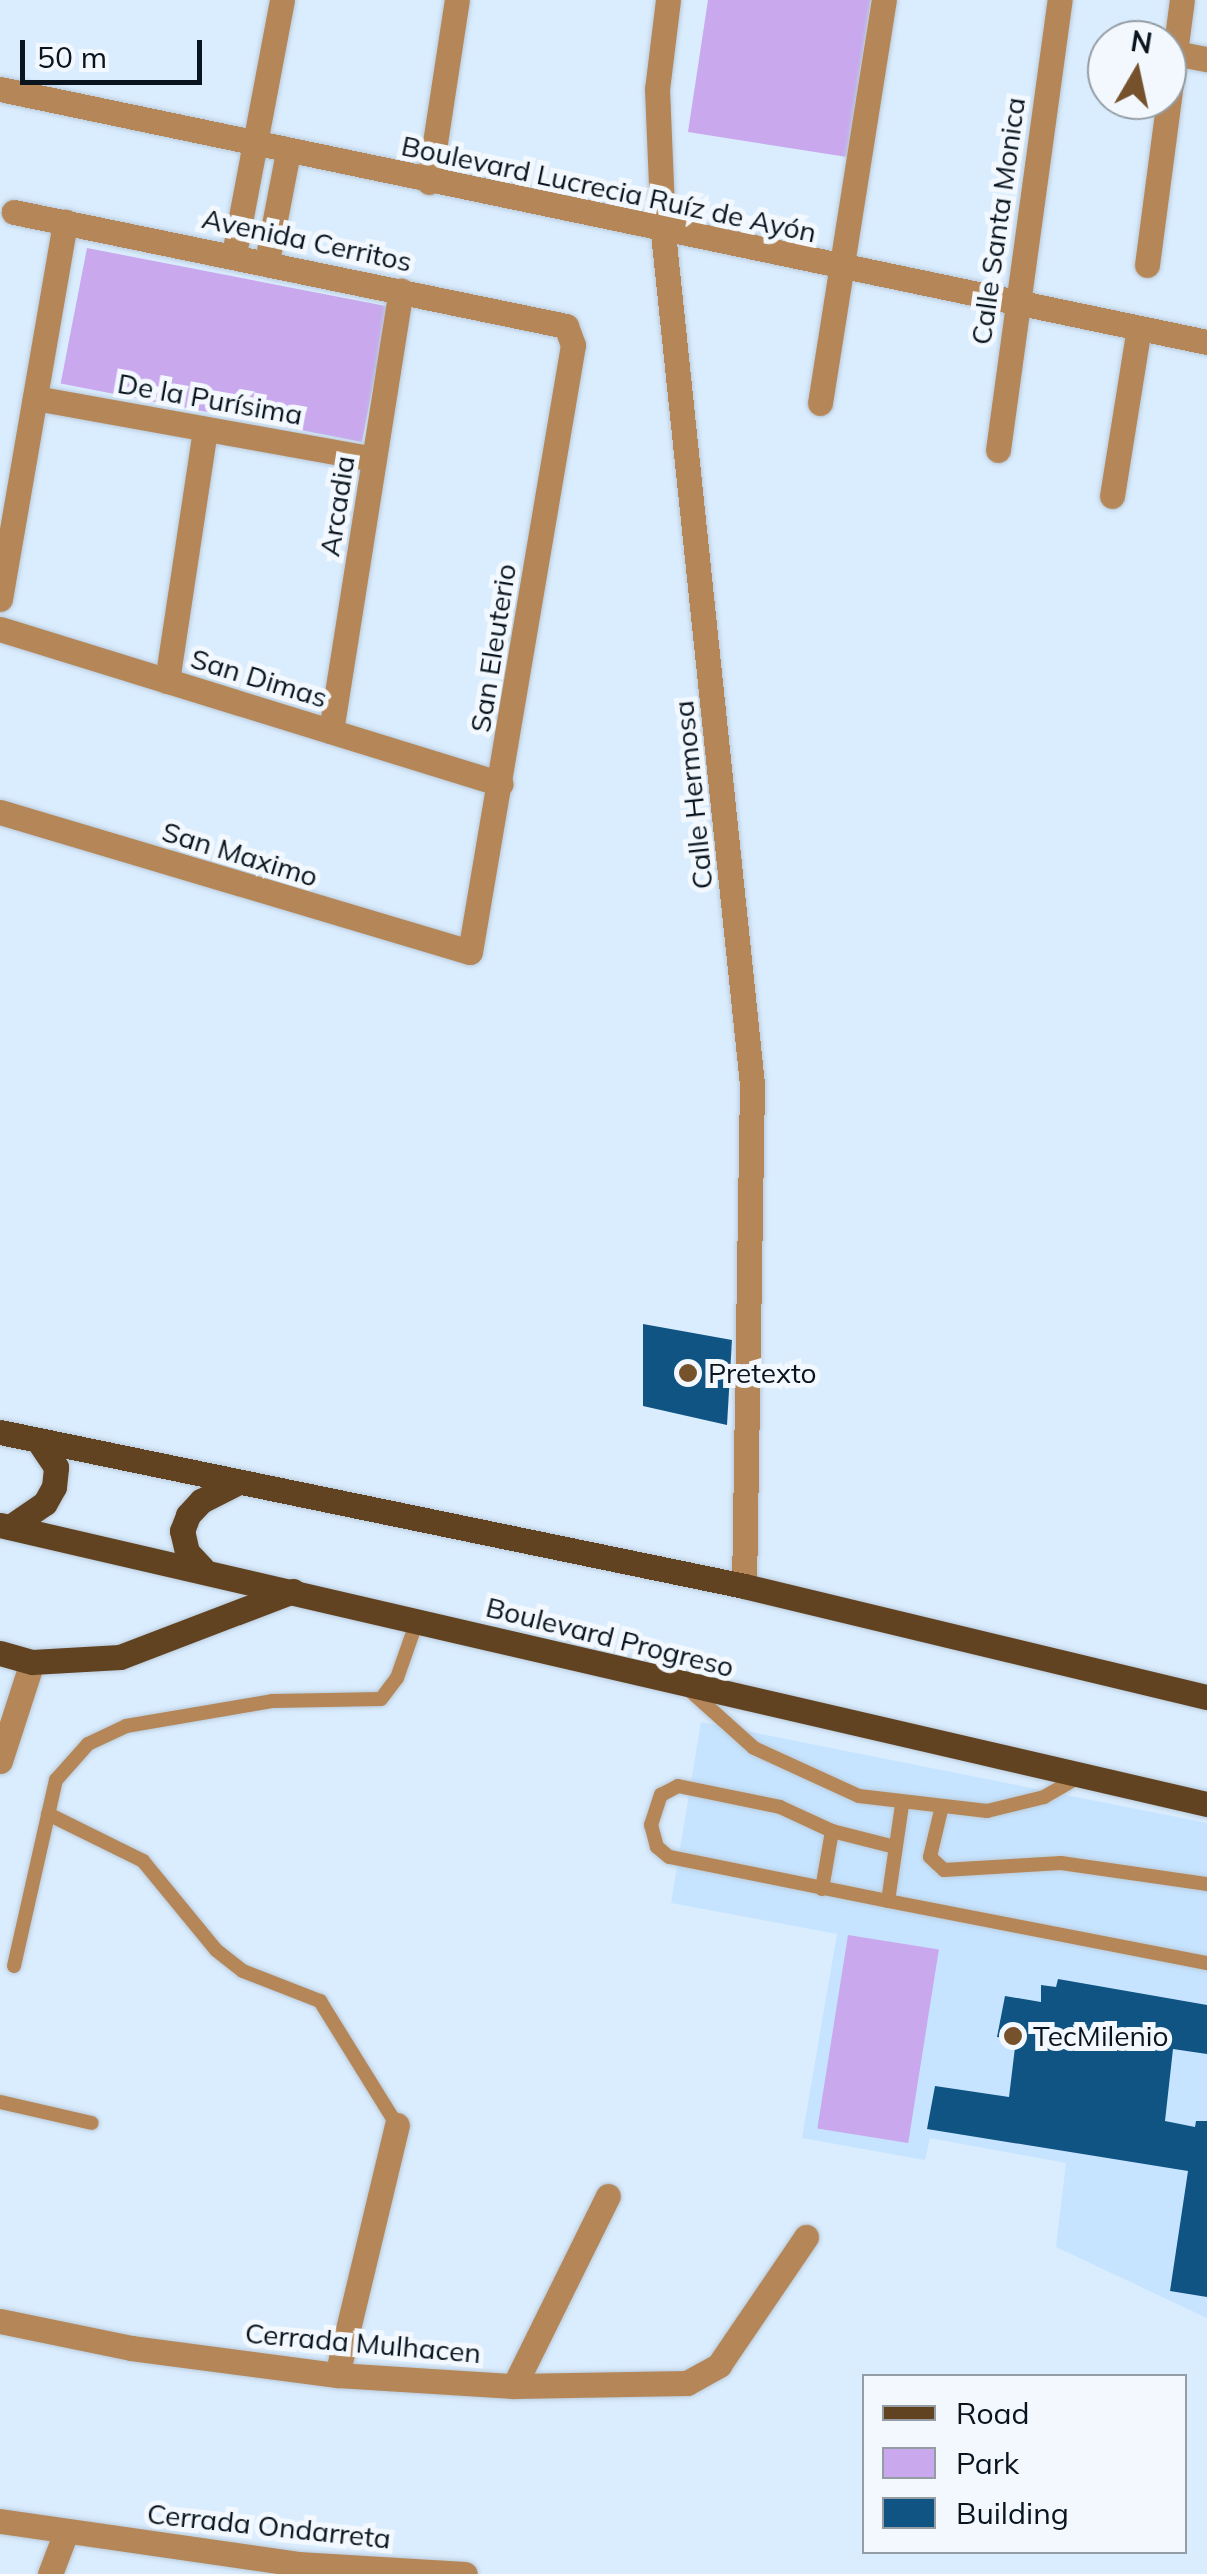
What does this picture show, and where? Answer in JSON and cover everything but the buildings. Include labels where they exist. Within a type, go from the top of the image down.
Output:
[{"type":"main road","points":[[0,1432],[744,1586],[1207,1697]]},
{"type":"main road","points":[[5,1526],[45,1502],[54,1487],[56,1467],[38,1440]]},
{"type":"main road","points":[[202,1568],[187,1552],[182,1531],[188,1515],[201,1501],[240,1482]]},
{"type":"main road","name":"Boulevard Progreso","points":[[5,1526],[202,1568],[1077,1778],[1207,1804]]},
{"type":"main road","points":[[0,1653],[32,1662],[120,1657],[293,1591]]},
{"type":"street","points":[[234,254],[282,0]]},
{"type":"street","points":[[430,182],[457,0]]},
{"type":"street","name":"Calle Hermosa","points":[[668,0],[657,89],[664,233],[752,1084],[744,1586]]},
{"type":"street","points":[[820,403],[884,0]]},
{"type":"street","name":"Calle Santa Monica","points":[[998,450],[1060,0]]},
{"type":"street","name":"Boulevard Lucrecia Ruíz de Ayón","points":[[0,89],[664,233],[1207,342]]},
{"type":"street","points":[[1147,264],[1166,120]]},
{"type":"street","points":[[268,262],[288,152]]},
{"type":"street","name":"Avenida Cerritos","points":[[14,212],[234,254],[566,326],[573,345]]},
{"type":"street","points":[[0,599],[65,222]]},
{"type":"street","name":"Arcadia","points":[[331,732],[401,291]]},
{"type":"street","points":[[1112,496],[1139,328]]},
{"type":"street","name":"San Eleuterio","points":[[463,954],[475,947],[573,345]]},
{"type":"street","name":"De la Purísima","points":[[35,398],[374,459]]},
{"type":"street","points":[[167,681],[205,429]]},
{"type":"street","name":"San Dimas","points":[[0,629],[501,784]]},
{"type":"street","name":"San Maximo","points":[[0,812],[463,954]]},
{"type":"street","points":[[0,1761],[32,1662]]},
{"type":"street","points":[[337,2375],[397,2126]]},
{"type":"street","points":[[514,2386],[608,2196]]},
{"type":"street","name":"Cerrada Mulhacen","points":[[0,2321],[131,2348],[337,2375],[514,2386],[687,2383],[719,2365],[806,2236]]},
{"type":"street","name":"Cerrada Ondarreta","points":[[0,2520],[298,2564],[465,2574]]},
{"type":"street","points":[[50,2574],[66,2532]]},
{"type":"lane","points":[[14,1966],[56,1780],[88,1744],[126,1726],[272,1701],[381,1699],[397,1678],[416,1621]]},
{"type":"lane","points":[[685,1686],[723,1723],[789,1769],[902,1805],[941,1810],[1015,1806],[1077,1778]]},
{"type":"lane","points":[[896,1848],[832,1831],[780,1807],[678,1786],[661,1795],[651,1825],[657,1848],[669,1858],[1207,1964]]},
{"type":"lane","points":[[888,1901],[902,1805]]},
{"type":"lane","points":[[941,1810],[930,1857],[944,1870],[1061,1862],[1207,1884]]},
{"type":"lane","points":[[48,1814],[143,1861],[216,1950],[243,1970],[320,2001],[397,2126]]},
{"type":"lane","points":[[822,1889],[832,1831]]},
{"type":"lane","points":[[0,2102],[92,2122]]},
{"type":"shaded area","name":"TecMilenio","points":[[701,1722],[1207,1823],[1207,2318],[1056,2247],[1066,2163],[930,2138],[925,2160],[802,2138],[837,1934],[671,1903]]},
{"type":"green space","points":[[708,0],[871,0],[847,157],[688,132]]},
{"type":"green space","points":[[87,248],[388,307],[362,442],[61,383]]},
{"type":"green space","points":[[848,1935],[939,1949],[908,2143],[817,2129]]},
{"type":"place","name":"Pretexto","points":[[688,1373]]},
{"type":"place","name":"TecMilenio","points":[[1013,2036]]}]
